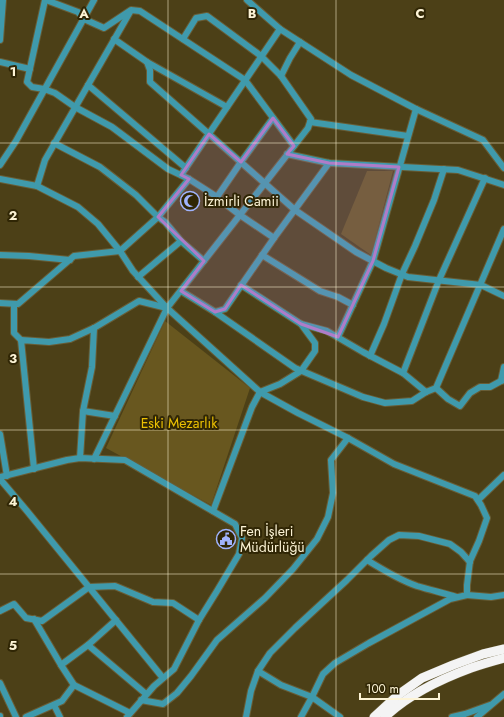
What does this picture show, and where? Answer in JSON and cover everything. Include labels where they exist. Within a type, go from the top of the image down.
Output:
[{"type":"highway","points":[[374,717],[398,695],[422,678],[483,654],[504,649]]},
{"type":"highway","points":[[385,717],[407,699],[438,682],[472,667],[504,658]]},
{"type":"street","points":[[0,40],[3,0]]},
{"type":"street","points":[[274,238],[189,179],[168,169],[112,127],[76,107],[55,93],[32,87],[27,82],[45,0],[78,12],[84,19],[104,28],[131,10],[140,11],[245,80],[294,146]]},
{"type":"street","points":[[0,165],[16,141],[94,0]]},
{"type":"street","points":[[247,0],[280,29],[351,75],[416,109],[483,140],[504,168]]},
{"type":"street","points":[[37,186],[45,160],[54,143],[131,10]]},
{"type":"street","points":[[94,459],[167,308],[308,128],[311,119],[281,76],[261,56],[207,16],[196,18],[183,39]]},
{"type":"street","points":[[181,175],[280,29]]},
{"type":"street","points":[[114,39],[147,62],[227,106]]},
{"type":"street","points":[[281,76],[300,42]]},
{"type":"street","points":[[0,62],[30,69]]},
{"type":"street","points":[[147,62],[150,70],[150,82],[295,210],[356,252],[408,276],[481,285],[504,296]]},
{"type":"street","points":[[88,85],[186,168]]},
{"type":"street","points":[[338,337],[373,261],[416,109]]},
{"type":"street","points":[[216,197],[273,118]]},
{"type":"street","points":[[310,122],[408,136]]},
{"type":"street","points":[[54,143],[100,167],[136,195],[165,222],[181,241],[204,261]]},
{"type":"street","points":[[287,154],[329,163],[458,170],[504,185]]},
{"type":"street","points":[[215,312],[225,309],[274,238],[329,163]]},
{"type":"street","points":[[370,356],[384,324],[402,274],[434,200],[444,169]]},
{"type":"street","points":[[403,373],[439,280],[485,178]]},
{"type":"street","points":[[0,179],[37,186],[78,207],[98,224],[120,251],[133,271],[167,308],[260,392],[394,464],[475,496],[487,518],[470,562],[467,594]]},
{"type":"street","points":[[0,303],[18,304],[74,256],[120,251],[158,217],[189,179]]},
{"type":"street","points":[[181,291],[215,312],[301,371],[363,397],[385,403],[412,401],[426,392],[436,388],[504,229]]},
{"type":"street","points":[[138,277],[181,241]]},
{"type":"street","points":[[0,255],[70,260]]},
{"type":"street","points":[[262,255],[320,292],[338,297],[353,305]]},
{"type":"street","points":[[242,285],[301,324],[327,331],[403,373],[426,392]]},
{"type":"street","points":[[21,340],[49,342],[70,340],[94,328],[139,301],[167,308]]},
{"type":"street","points":[[14,304],[14,333],[21,340],[34,469]]},
{"type":"street","points":[[213,512],[252,406],[260,392],[280,384],[301,371],[315,351],[315,343],[301,324]]},
{"type":"street","points":[[80,458],[83,411],[92,366],[94,328]]},
{"type":"street","points":[[436,388],[448,399],[460,406],[470,393],[480,387],[490,387],[502,380],[504,367]]},
{"type":"street","points":[[83,411],[115,416]]},
{"type":"street","points":[[0,434],[7,476]]},
{"type":"street","points":[[141,700],[163,704],[177,693],[217,640],[265,598],[293,570],[317,539],[328,517],[333,493],[331,460],[348,438]]},
{"type":"street","points":[[34,619],[74,686],[128,715],[146,694],[174,669],[199,620],[218,591],[239,554],[242,538],[235,524],[125,460],[80,458],[67,460],[0,478],[163,678]]},
{"type":"street","points":[[478,500],[504,475]]},
{"type":"street","points":[[246,717],[251,691],[258,671],[270,653],[389,540],[399,535],[419,536],[450,544],[461,552],[470,562]]},
{"type":"street","points":[[368,560],[379,568],[402,580],[458,597]]},
{"type":"street","points":[[0,611],[14,604],[26,618],[42,621],[89,587],[115,586],[153,602],[173,604],[199,620]]},
{"type":"street","points":[[300,717],[323,674],[336,663],[369,643],[458,597],[467,594],[492,597],[504,595]]},
{"type":"street","points":[[61,665],[88,645],[116,620]]},
{"type":"street","points":[[88,645],[146,694]]},
{"type":"street","points":[[258,671],[281,685],[312,697],[340,717]]},
{"type":"street","points":[[0,683],[16,717]]},
{"type":"street","points":[[26,717],[62,701],[74,686]]},
{"type":"street","points":[[477,717],[504,694]]},
{"type":"street","points":[[54,705],[60,717]]},
{"type":"street","points":[[452,717],[490,705]]},
{"type":"highlighted area","points":[[273,118],[294,146],[287,154],[329,163],[399,167],[373,261],[338,337],[301,324],[241,285],[225,309],[215,312],[181,291],[204,261],[158,217],[189,179],[181,175],[209,134],[241,162]]},
{"type":"green space","points":[[367,171],[393,171],[371,255],[341,234]]},
{"type":"green space","name":"Eski Mezarlık","points":[[165,321],[250,388],[211,505],[106,448]]},
{"type":"place","name":"İzmirli Camii","points":[[190,201]]},
{"type":"place","name":"Fen İşleri Müdürlüğü","points":[[226,539]]}]
